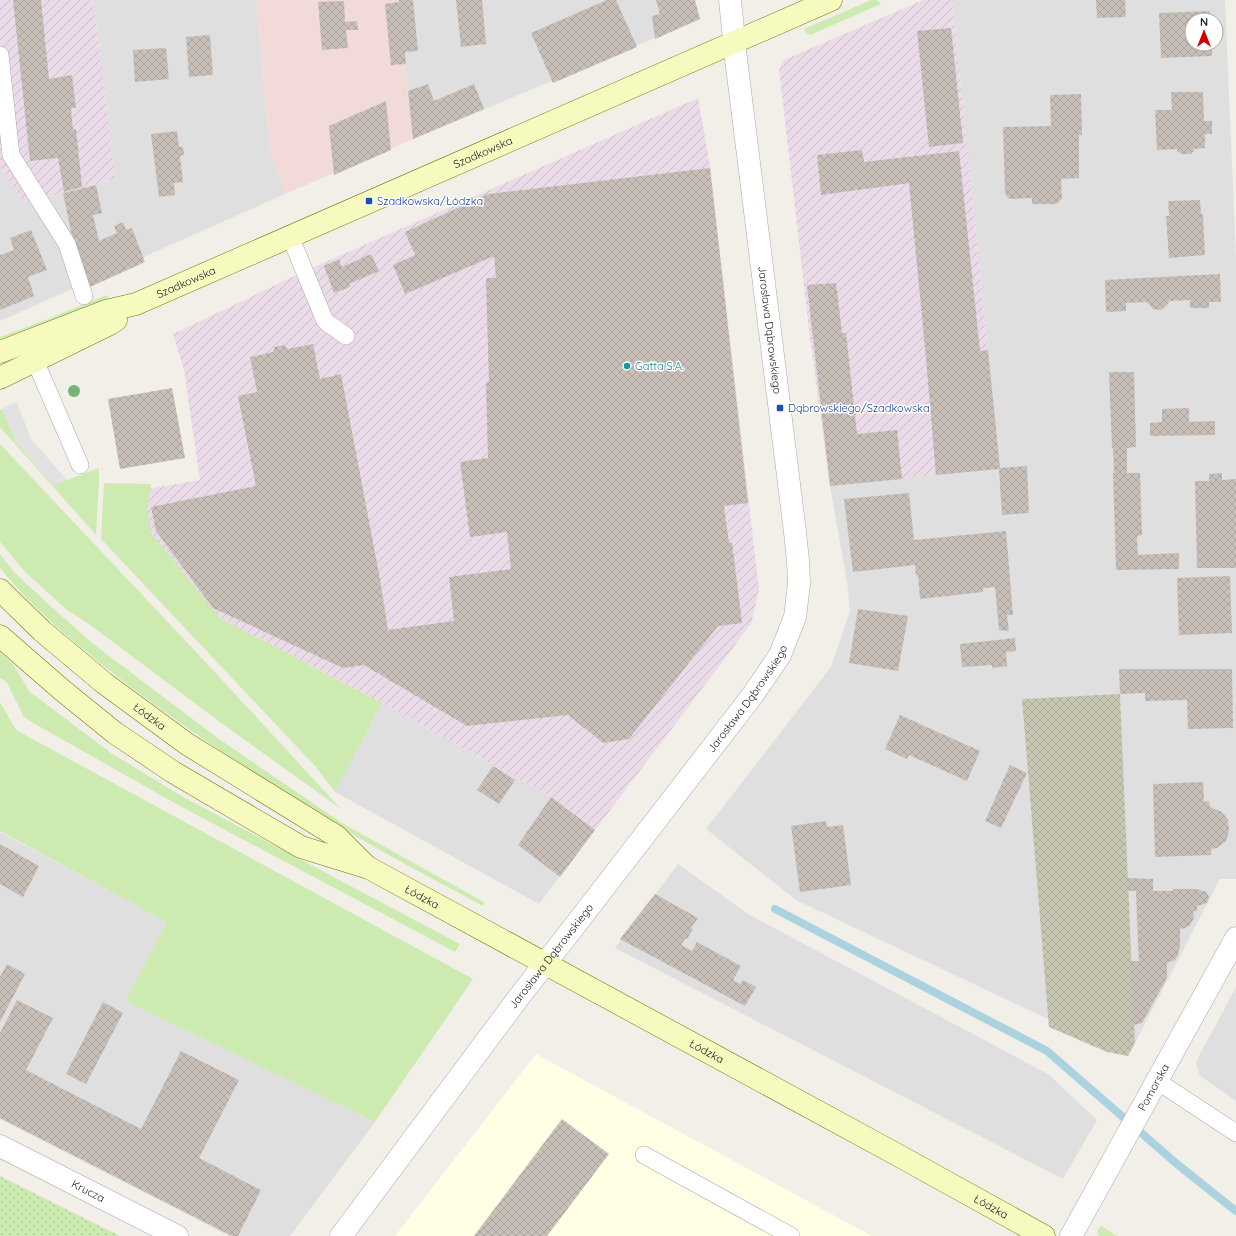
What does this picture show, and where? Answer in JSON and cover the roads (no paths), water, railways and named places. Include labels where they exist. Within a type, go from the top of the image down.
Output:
[{"type":"main road","name":"Szadkowska","points":[[0,378],[31,351],[106,311],[136,304],[831,0]]},
{"type":"main road","name":"Szadkowska","points":[[0,352],[31,351]]},
{"type":"main road","name":"Łódzka","points":[[0,590],[42,631],[104,683],[187,744],[336,836],[369,868]]},
{"type":"main road","name":"Łódzka","points":[[0,636],[62,690],[115,733],[173,772],[301,847],[369,868],[1044,1236]]},
{"type":"street","name":"Jarosława Dąbrowskiego","points":[[341,1236],[518,996],[545,964],[752,696],[780,655],[795,617],[799,584],[796,539],[734,43],[730,0]]},
{"type":"street","name":"Pomorska","points":[[1072,1236],[1236,938]]},
{"type":"street","name":"Krucza","points":[[0,1146],[177,1236]]},
{"type":"lane","points":[[0,56],[10,155],[68,244],[84,296]]},
{"type":"lane","points":[[290,236],[325,321],[346,336]]},
{"type":"lane","points":[[31,351],[80,465]]},
{"type":"lane","points":[[1154,1087],[1236,1133]]},
{"type":"lane","points":[[644,1155],[792,1236]]},
{"type":"waterway","points":[[775,909],[1047,1051],[1177,1164],[1236,1211]]},
{"type":"place","name":"Szadkowska/Łódzka","points":[[369,201]]},
{"type":"place","name":"Gatta S.A.","points":[[627,366]]},
{"type":"place","name":"Dąbrowskiego/Szadkowska","points":[[780,408]]}]
